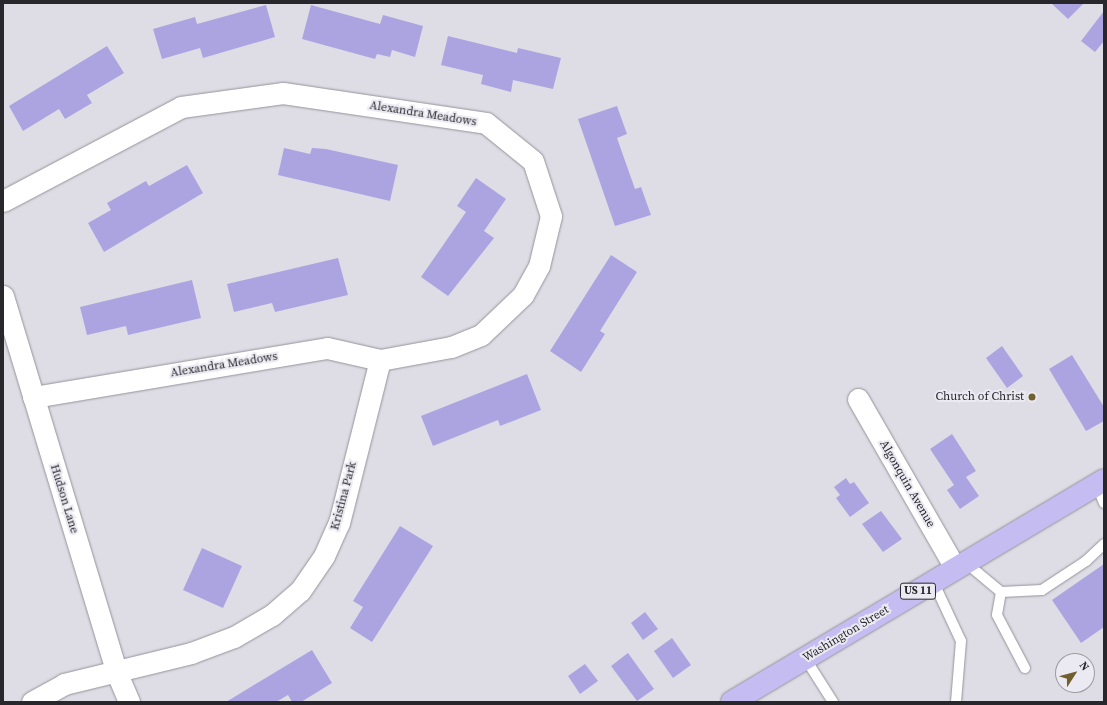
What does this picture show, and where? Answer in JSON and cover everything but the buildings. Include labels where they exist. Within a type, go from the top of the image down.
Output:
[{"type":"main road","name":"Washington Street","points":[[732,702],[960,565],[1102,489]]},
{"type":"street","name":"Alexandra Meadows","points":[[3,201],[181,107],[283,93],[486,124],[533,161],[545,191],[551,216],[539,266],[523,295],[481,335],[451,347],[380,360],[327,348],[33,397]]},
{"type":"street","name":"Hudson Lane","points":[[3,296],[116,671],[129,702]]},
{"type":"street","name":"Kristina Park","points":[[32,702],[64,684],[191,652],[234,636],[272,615],[300,590],[324,556],[339,523],[380,360]]},
{"type":"street","name":"Algonquin Avenue","points":[[858,399],[960,565]]},
{"type":"lane","points":[[960,565],[1001,592],[1042,590],[1086,561],[1104,544]]},
{"type":"lane","points":[[933,581],[961,641],[956,702]]},
{"type":"lane","points":[[1001,592],[997,616],[1025,668]]},
{"type":"lane","points":[[806,658],[833,702]]},
{"type":"place","name":"Church of Christ","points":[[1032,397]]}]
